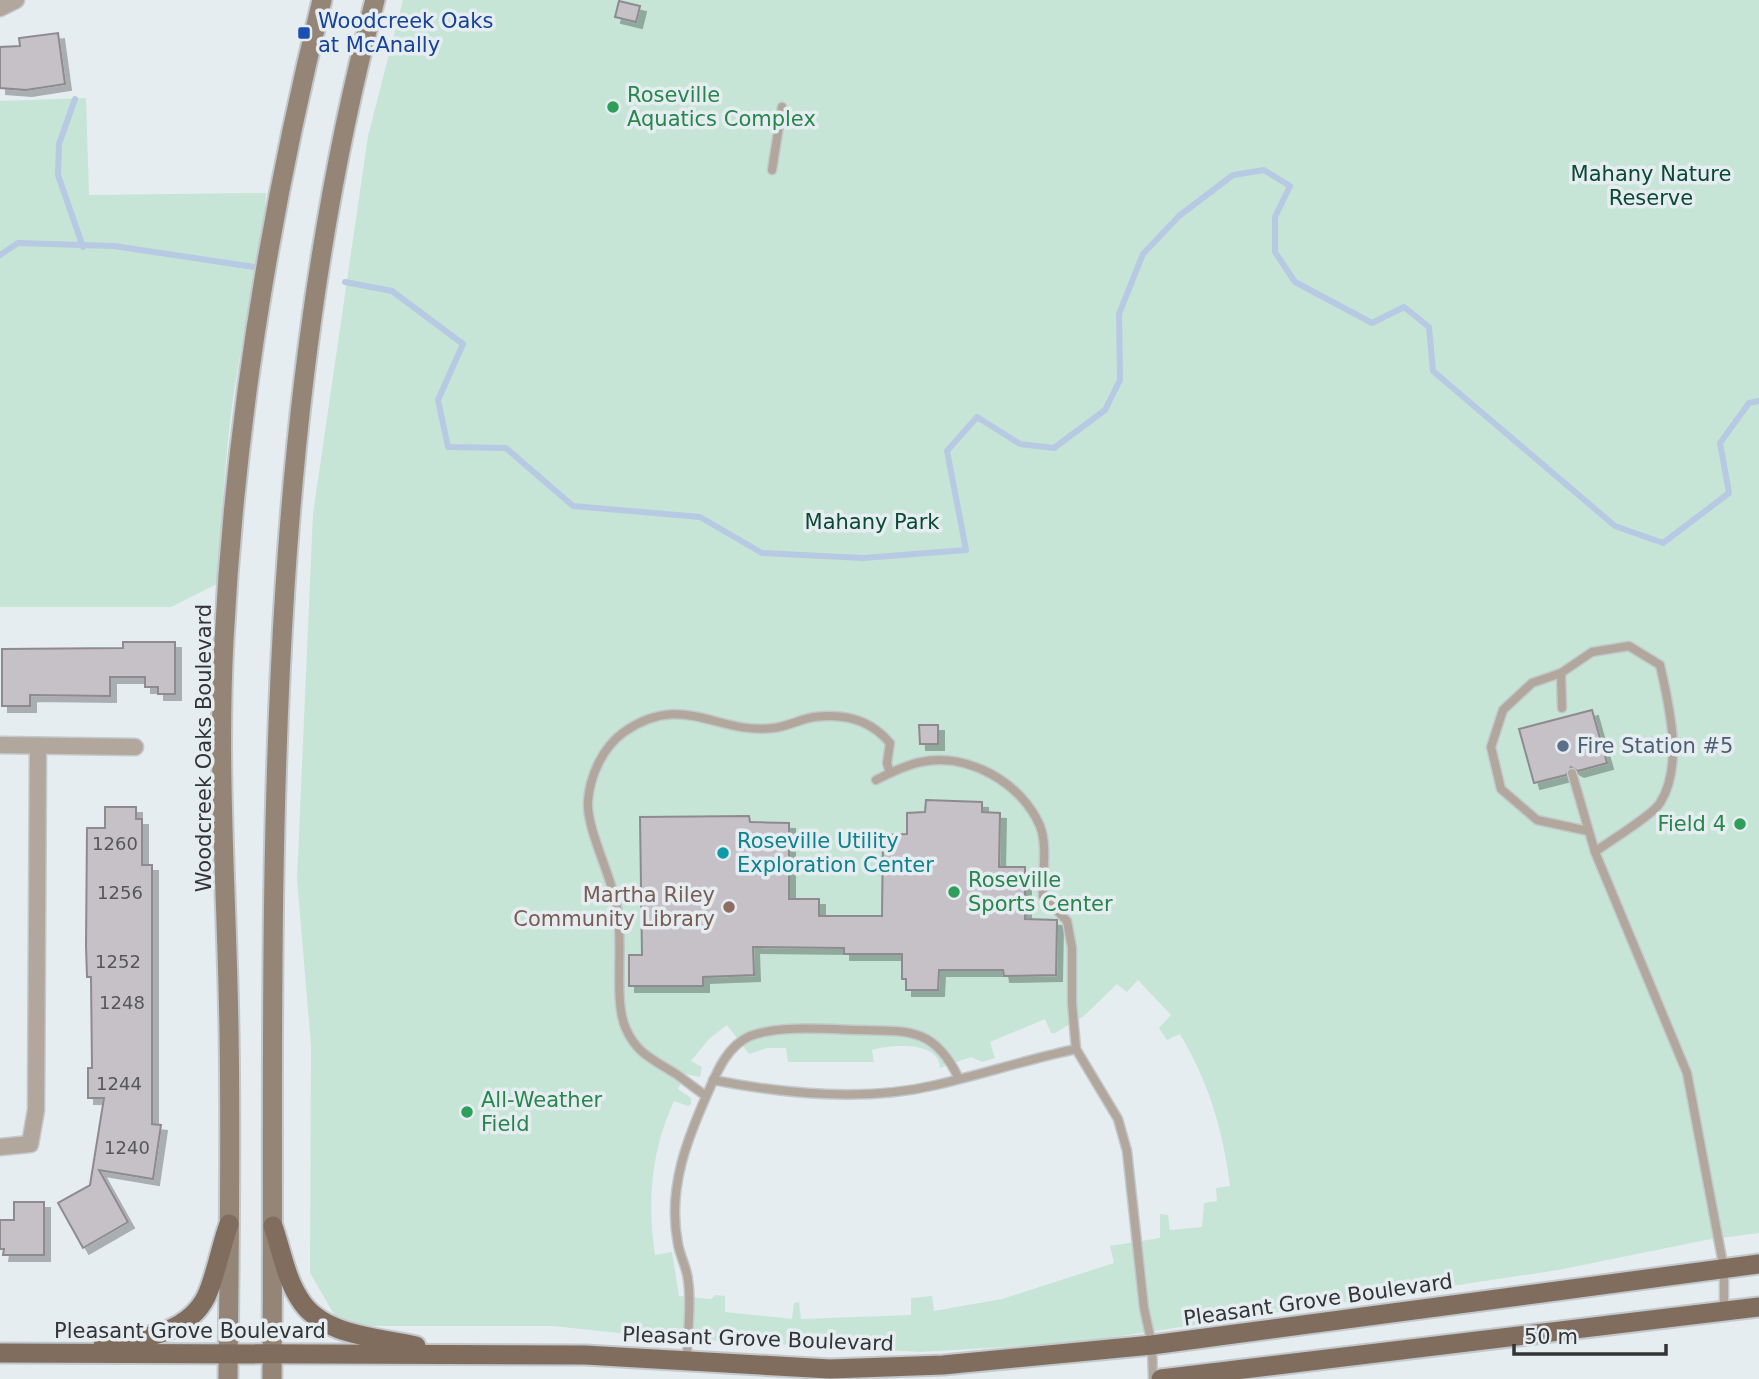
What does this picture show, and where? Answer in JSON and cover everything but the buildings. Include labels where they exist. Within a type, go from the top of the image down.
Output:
[{"type":"main road","name":"Woodcreek Oaks Boulevard","points":[[228,1379],[229,1032],[222,789],[224,640],[254,335],[272,225],[322,0]]},
{"type":"main road","points":[[272,1379],[276,788],[281,641],[292,489],[327,225],[344,132],[375,0]]},
{"type":"main road","points":[[71,1354],[160,1333],[185,1322],[207,1296],[229,1224]]},
{"type":"main road","points":[[273,1226],[298,1297],[314,1318],[328,1326],[451,1354]]},
{"type":"main road","name":"Pleasant Grove Boulevard","points":[[0,1353],[584,1355],[830,1368],[890,1368],[1027,1359],[1152,1345],[1759,1264]]},
{"type":"main road","points":[[1161,1379],[1759,1307]]},
{"type":"main road","points":[[835,1379],[890,1368]]},
{"type":"street","points":[[0,8],[16,0]]},
{"type":"street","points":[[0,745],[135,747]]},
{"type":"street","points":[[0,1147],[30,1144],[36,1110],[38,746]]},
{"type":"lane","points":[[772,170],[782,107]]},
{"type":"lane","points":[[1588,831],[1537,820],[1501,789],[1492,747],[1503,710],[1532,683],[1561,673],[1592,652],[1629,646],[1660,665],[1670,713],[1674,758],[1660,804],[1595,852]]},
{"type":"lane","points":[[1561,673],[1562,709]]},
{"type":"lane","points":[[706,1096],[640,1052],[621,1017],[621,944],[617,907],[588,812],[590,789],[599,762],[622,733],[673,713],[690,713],[733,725],[767,729],[814,717],[833,717],[858,718],[882,733],[890,743],[887,763],[890,773]]},
{"type":"lane","points":[[876,780],[920,762],[956,762],[989,773],[1016,791],[1027,803],[1041,828],[1043,896],[1068,921],[1072,948],[1072,1003],[1076,1049],[1118,1119],[1127,1151],[1144,1308],[1152,1345],[1153,1379]]},
{"type":"lane","points":[[1572,773],[1595,852],[1687,1073],[1724,1269],[1724,1311]]},
{"type":"lane","points":[[687,1360],[688,1279],[678,1244],[675,1209],[685,1142],[713,1080],[731,1050],[751,1036],[797,1029],[885,1030],[933,1041],[947,1054],[958,1077]]},
{"type":"lane","points":[[713,1080],[803,1094],[891,1091],[936,1085],[958,1077],[1076,1049]]},
{"type":"green space","name":"Mahany Park","points":[[403,0],[1759,0],[1759,1233],[1706,1240],[1558,1270],[1075,1343],[920,1352],[664,1338],[553,1326],[363,1326],[335,1316],[310,1273],[311,1046],[297,879],[313,514],[368,136]],"holes":[[[1138,980],[1171,1015],[1159,1028],[1167,1040],[1180,1034],[1190,1052],[1213,1107],[1227,1165],[1230,1186],[1216,1188],[1217,1201],[1204,1203],[1202,1227],[1170,1230],[1168,1215],[1160,1214],[1160,1238],[1110,1246],[1114,1263],[1002,1299],[934,1311],[932,1296],[911,1298],[911,1315],[801,1319],[799,1302],[794,1303],[792,1319],[725,1312],[725,1296],[716,1295],[711,1299],[679,1296],[672,1252],[655,1255],[651,1196],[660,1139],[674,1101],[688,1106],[691,1104],[691,1098],[678,1089],[685,1074],[700,1077],[702,1067],[691,1061],[709,1039],[727,1025],[749,1054],[767,1048],[786,1048],[788,1062],[874,1062],[872,1050],[901,1046],[931,1053],[938,1059],[940,1068],[971,1057],[982,1062],[995,1058],[990,1042],[1045,1019],[1051,1033],[1055,1033],[1084,1016],[1117,984],[1127,992]]]},
{"type":"green space","points":[[86,98],[89,195],[266,193],[257,270],[232,405],[217,584],[171,607],[0,607],[0,101]]},
{"type":"waterway","points":[[75,99],[59,144],[58,175],[83,247]]},
{"type":"waterway","points":[[345,282],[392,291],[463,344],[438,400],[448,447],[506,448],[573,506],[700,517],[762,553],[863,558],[966,550],[947,451],[977,417],[1020,444],[1054,448],[1105,410],[1120,380],[1119,314],[1143,254],[1179,216],[1233,175],[1264,170],[1290,186],[1275,217],[1275,252],[1295,282],[1372,323],[1404,307],[1429,327],[1433,371],[1615,526],[1663,543],[1729,493],[1720,443],[1749,403],[1759,401]]},
{"type":"waterway","points":[[0,255],[18,243],[114,246],[254,267]]},
{"type":"place","name":"Woodcreek Oaks at McAnally","points":[[304,33]]},
{"type":"place","name":"Roseville Aquatics Complex","points":[[613,107]]},
{"type":"place","name":"Fire Station #5","points":[[1563,746]]},
{"type":"place","name":"Field 4","points":[[1740,824]]},
{"type":"place","name":"Roseville Utility Exploration Center","points":[[723,853]]},
{"type":"place","name":"Roseville Sports Center","points":[[954,892]]},
{"type":"place","name":"Martha Riley Community Library","points":[[729,907]]},
{"type":"place","name":"All-Weather Field","points":[[467,1112]]},
{"type":"park label","name":"Mahany Nature Reserve","points":[[1651,186]]}]
